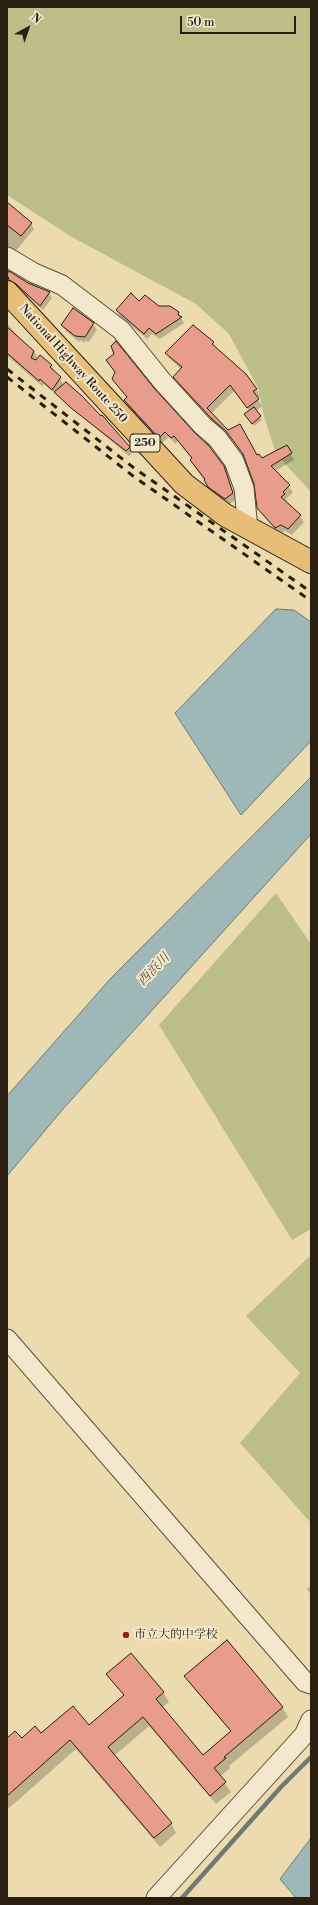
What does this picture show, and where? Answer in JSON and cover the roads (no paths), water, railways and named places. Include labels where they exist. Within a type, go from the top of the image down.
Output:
[{"type":"highway","name":"National Highway Route 250","points":[[7,292],[184,484],[225,515],[248,529],[311,562]]},
{"type":"street","points":[[7,256],[34,273],[62,285],[121,330],[167,386],[203,426],[216,438],[234,461],[244,488],[248,529]]},
{"type":"street","points":[[7,1339],[299,1676],[305,1682],[311,1684]]},
{"type":"street","points":[[156,1898],[304,1735],[311,1720]]},
{"type":"water","points":[[276,609],[294,610],[311,622],[311,741],[241,815],[175,713]]},
{"type":"water","name":"西浜川","points":[[311,777],[311,834],[63,1109],[7,1176],[7,1096],[111,978]]},
{"type":"water","points":[[311,1838],[311,1898],[296,1898],[280,1879]]},
{"type":"waterway","points":[[182,1898],[281,1787],[311,1757]]},
{"type":"railway","points":[[7,369],[134,468],[311,592]]},
{"type":"railway","points":[[7,377],[133,476],[311,601]]},
{"type":"place","name":"市立大的中学校","points":[[126,1635]]}]
